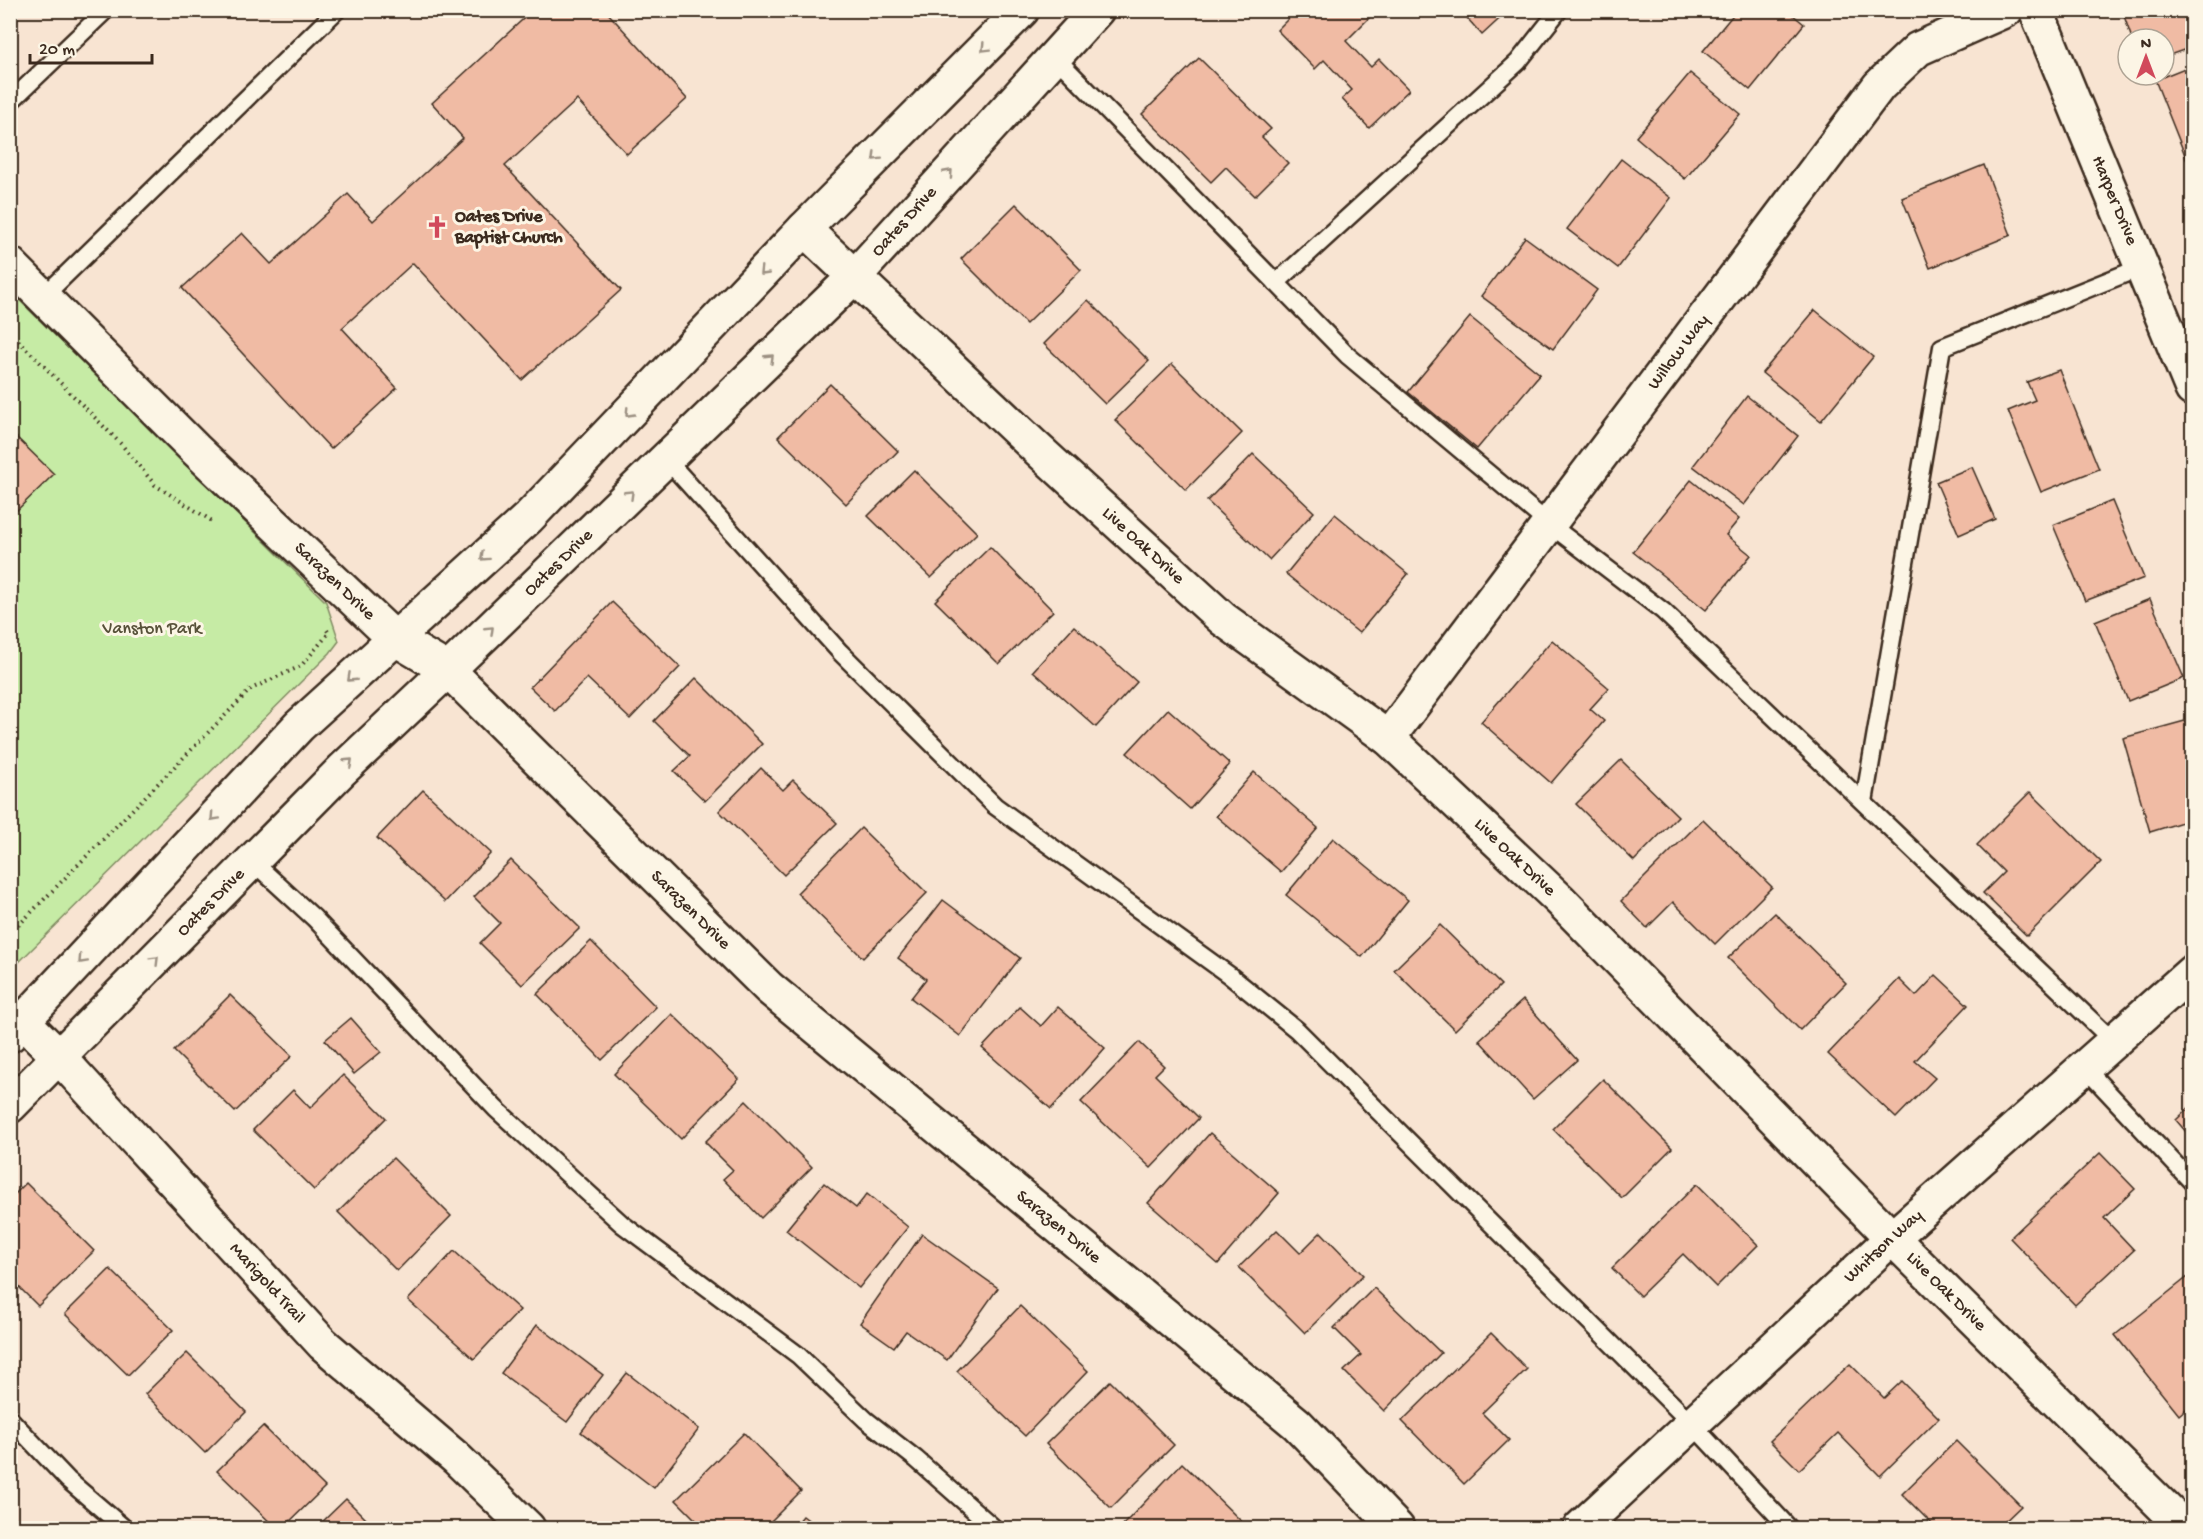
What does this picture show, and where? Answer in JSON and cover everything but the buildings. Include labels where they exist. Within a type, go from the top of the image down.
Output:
[{"type":"street","points":[[17,1029],[299,726],[528,518],[804,229],[1022,10]]},
{"type":"street","name":"Oates Drive","points":[[10,1106],[342,770],[855,276],[1097,10]]},
{"type":"street","name":"Willow Way","points":[[1388,738],[1879,86],[1918,49],[2006,10]]},
{"type":"street","name":"Harper Drive","points":[[2036,10],[2193,389]]},
{"type":"street","name":"Live Oak Drive","points":[[804,229],[1033,445],[1223,619],[1388,738],[1560,900],[1892,1239],[2185,1528]]},
{"type":"street","name":"Sarazen Drive","points":[[10,264],[195,449],[394,638],[448,670],[769,988],[1297,1424],[1397,1528]]},
{"type":"street","name":"Whitson Way","points":[[1580,1528],[1892,1239],[2193,972]]},
{"type":"street","name":"Marigold Trail","points":[[17,1029],[59,1057],[323,1344],[456,1458],[528,1528]]},
{"type":"lane","points":[[10,102],[106,10]]},
{"type":"lane","points":[[43,297],[337,10]]},
{"type":"lane","points":[[1276,283],[1518,62],[1559,10]]},
{"type":"lane","points":[[1055,57],[1347,356],[1549,524],[1663,611],[2114,1042]]},
{"type":"lane","points":[[1864,802],[1941,347],[2142,267]]},
{"type":"lane","points":[[666,459],[840,652],[995,806],[1229,975],[1298,1030],[1692,1425],[1789,1528]]},
{"type":"lane","points":[[252,861],[314,918],[496,1109],[622,1224],[798,1355],[866,1420],[916,1459],[994,1528]]},
{"type":"lane","points":[[2085,1068],[2193,1182]]},
{"type":"lane","points":[[10,1419],[68,1480],[124,1528]]},
{"type":"path","points":[[10,332],[121,444],[155,485],[215,522]]},
{"type":"path","points":[[10,934],[251,689],[301,666],[328,633],[324,625]]},
{"type":"green space","name":"Vanston Park","points":[[10,291],[326,602],[339,641],[330,653],[11,970]]},
{"type":"place","name":"Oates Drive Baptist Church","points":[[437,227]]}]
